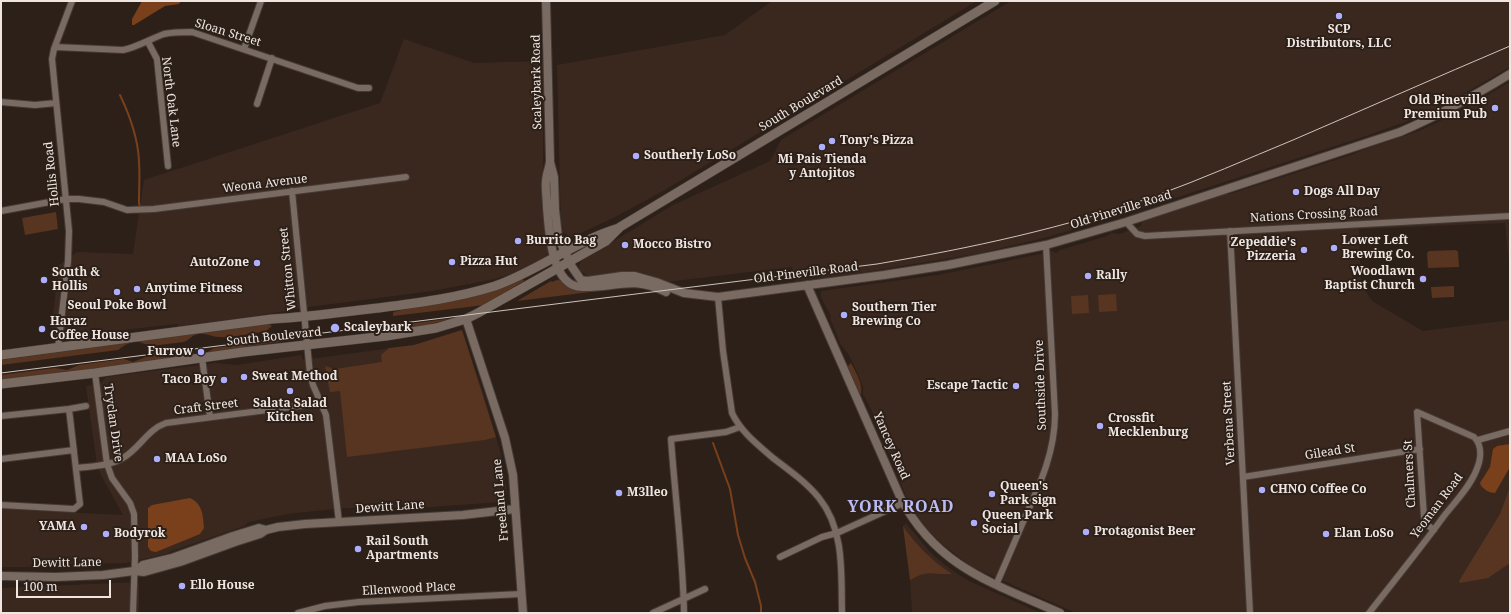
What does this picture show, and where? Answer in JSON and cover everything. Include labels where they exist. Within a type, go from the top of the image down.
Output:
[{"type":"main road","name":"South Boulevard","points":[[1,355],[272,319],[304,317],[410,304],[461,295],[505,282],[602,233],[620,227],[995,1]]},
{"type":"main road","name":"South Boulevard","points":[[1,384],[428,330],[466,319],[502,301],[606,241],[620,227]]},
{"type":"street","name":"Hollis Road","points":[[58,348],[69,251],[66,199],[52,64],[55,47],[72,1]]},
{"type":"street","points":[[244,49],[260,1]]},
{"type":"street","name":"Scaleybark Road","points":[[546,1],[550,162],[546,181],[549,235],[554,258],[558,268]]},
{"type":"street","name":"Sloan Street","points":[[55,47],[123,50],[134,48],[165,34],[174,32],[192,32],[358,88],[369,88]]},
{"type":"street","name":"North Oak Lane","points":[[148,42],[157,59],[168,166]]},
{"type":"street","points":[[257,104],[272,58]]},
{"type":"street","name":"Old Pineville Road","points":[[569,262],[581,280],[587,281],[622,276],[636,276],[656,282],[684,294],[718,297],[948,265],[1046,245],[1126,222],[1400,132],[1465,101],[1510,74]]},
{"type":"street","points":[[1,102],[35,105],[56,103]]},
{"type":"street","name":"Scaleybark Road","points":[[550,162],[554,177],[558,237],[569,262]]},
{"type":"street","name":"Weona Avenue","points":[[66,199],[107,203],[127,210],[190,205],[406,177]]},
{"type":"street","name":"Whitton Street","points":[[292,191],[311,379],[326,415],[339,522]]},
{"type":"street","points":[[1,211],[66,199]]},
{"type":"street","name":"Nations Crossing Road","points":[[1126,222],[1141,236],[1510,216]]},
{"type":"street","name":"Verbena Street","points":[[1230,231],[1250,613]]},
{"type":"street","name":"Southside Drive","points":[[996,585],[1044,475],[1052,449],[1055,414],[1046,245]]},
{"type":"street","name":"Old Pineville Road","points":[[558,268],[572,285],[580,288],[632,282],[694,301],[709,301],[718,297]]},
{"type":"street","name":"Yancey Road","points":[[807,285],[903,503],[920,528],[945,555],[968,572],[1060,613]]},
{"type":"street","points":[[718,297],[732,413],[740,427],[812,490],[826,509],[837,533],[840,549],[842,613]]},
{"type":"street","name":"Freeland Lane","points":[[466,319],[509,452],[513,475],[523,613]]},
{"type":"street","points":[[202,358],[210,417]]},
{"type":"street","name":"Tryclan Drive","points":[[95,373],[107,464],[112,478],[132,508],[134,519],[134,613]]},
{"type":"street","name":"Craft Street","points":[[77,468],[107,464],[123,458],[154,429],[162,424],[322,403]]},
{"type":"street","points":[[1,416],[86,406]]},
{"type":"street","points":[[1,505],[74,509],[80,504],[69,409]]},
{"type":"street","name":"Chalmers St","points":[[1434,530],[1426,524],[1424,517],[1417,412],[1467,433],[1478,440]]},
{"type":"street","points":[[684,613],[671,438],[726,432],[740,427]]},
{"type":"street","points":[[1478,440],[1510,431]]},
{"type":"street","name":"Yeoman Road","points":[[1369,613],[1470,482],[1476,472],[1480,455],[1478,440]]},
{"type":"street","name":"Gilead St","points":[[1242,477],[1420,449]]},
{"type":"street","points":[[1,459],[74,450]]},
{"type":"street","points":[[780,557],[822,537],[837,533],[903,503]]},
{"type":"street","name":"Dewitt Lane","points":[[1,576],[80,576],[134,571],[142,565],[172,558],[259,528],[266,530],[304,524],[463,515],[515,509]]},
{"type":"street","points":[[653,613],[705,589]]},
{"type":"street","name":"Ellenwood Place","points":[[298,613],[325,606],[359,602],[521,594]]},
{"type":"street","points":[[325,606],[328,613]]},
{"type":"shaded area","points":[[142,1],[181,1],[179,4],[165,6],[132,25],[132,19]]},
{"type":"shaded area","points":[[772,1],[977,1],[663,191],[615,217],[577,235],[571,237],[563,232],[561,227],[557,65],[725,35]]},
{"type":"shaded area","points":[[1011,1],[1510,1],[1510,67],[1441,107],[1369,135],[1123,215],[1044,238],[980,253],[866,272],[795,281],[792,267],[666,282],[644,273],[632,271],[588,276],[580,271],[579,266],[581,261],[673,205],[770,161],[781,140]]},
{"type":"shaded area","points":[[404,39],[474,63],[543,61],[543,188],[544,219],[549,253],[545,258],[517,272],[495,279],[432,291],[309,307],[243,318],[178,326],[178,324],[122,330],[50,341],[52,340],[51,330],[59,265],[77,252],[133,254],[144,180],[380,103]]},
{"type":"shaded area","points":[[1510,82],[1510,272],[1505,223],[1359,229],[1361,284],[1372,301],[1423,331],[1510,320],[1510,613],[1076,613],[972,567],[942,544],[918,517],[906,496],[871,409],[863,394],[863,387],[857,372],[849,355],[841,345],[830,318],[831,316],[821,298],[821,291],[937,275],[1053,251],[1056,253],[1060,250],[1107,236],[1111,233],[1120,234],[1141,226],[1142,222],[1147,219],[1224,193],[1230,194],[1354,154],[1419,131],[1457,113]]},
{"type":"shaded area","points":[[56,212],[58,229],[25,235],[22,218]]},
{"type":"shaded area","points":[[1456,250],[1458,252],[1459,267],[1428,268],[1427,253],[1429,251]]},
{"type":"shaded area","points":[[523,279],[524,281],[485,305],[393,316],[394,312]]},
{"type":"shaded area","points":[[557,280],[605,288],[607,290],[517,301],[551,281]]},
{"type":"shaded area","points":[[1454,286],[1454,297],[1432,298],[1431,287]]},
{"type":"shaded area","points":[[1116,294],[1117,311],[1099,312],[1098,295]]},
{"type":"shaded area","points":[[1088,295],[1089,313],[1072,314],[1071,296]]},
{"type":"shaded area","points":[[453,318],[419,327],[396,330],[395,326]]},
{"type":"shaded area","points":[[269,324],[272,326],[266,331],[240,336],[218,337],[197,334],[184,342],[151,346],[139,342],[133,342],[118,350],[1,365],[1,360],[74,350],[123,341]]},
{"type":"shaded area","points":[[462,330],[501,454],[507,491],[502,502],[430,507],[344,508],[287,514],[249,522],[244,526],[166,554],[126,563],[53,565],[46,567],[1,567],[1,509],[123,515],[97,465],[86,386],[100,384],[106,377],[215,363],[237,365],[301,355],[303,360],[414,345]]},
{"type":"shaded area","points":[[462,330],[496,437],[485,440],[347,457],[340,391],[330,392],[325,366],[335,369],[382,362],[381,355],[389,348],[414,345]]},
{"type":"shaded area","points":[[297,338],[293,340],[250,346],[198,356],[1,380],[1,375],[55,368],[67,370],[79,365],[124,359],[133,362],[148,356],[189,351],[197,355],[206,353],[214,348]]},
{"type":"shaded area","points":[[851,363],[860,382],[861,394],[858,393],[847,367]]},
{"type":"shaded area","points":[[1510,444],[1510,467],[1495,493],[1488,491],[1482,487],[1480,483],[1490,467],[1493,449],[1497,446]]},
{"type":"shaded area","points":[[1510,487],[1510,563],[1488,578],[1460,583],[1459,581],[1500,514]]},
{"type":"shaded area","points":[[190,498],[198,504],[202,511],[204,528],[200,534],[156,552],[151,551],[148,547],[148,508],[152,505]]},
{"type":"shaded area","points":[[906,523],[930,552],[959,575],[971,582],[1041,613],[912,613],[910,580],[903,526]]},
{"type":"shaded area","points":[[903,526],[913,540],[925,552],[952,574],[931,573],[910,580]]},
{"type":"shaded area","points":[[139,582],[139,613],[1,613],[1,588]]},
{"type":"waterway","points":[[120,95],[130,119],[137,144],[140,208]]},
{"type":"waterway","points":[[713,443],[730,489],[738,535],[745,558],[755,582],[761,606],[761,613]]},
{"type":"tram line","points":[[1,373],[877,264],[983,244],[1087,218],[1155,196],[1293,140],[1510,46]]},
{"type":"place","name":"SCP Distributors, LLC","points":[[1339,16]]},
{"type":"place","name":"Old Pineville Premium Pub","points":[[1495,108]]},
{"type":"place","name":"Tony's Pizza","points":[[832,141]]},
{"type":"place","name":"Mi Pais Tienda y Antojitos","points":[[822,147]]},
{"type":"place","name":"Southerly LoSo","points":[[636,156]]},
{"type":"place","name":"Dogs All Day","points":[[1296,192]]},
{"type":"place","name":"Burrito Bag","points":[[518,241]]},
{"type":"place","name":"Mocco Bistro","points":[[625,245]]},
{"type":"place","name":"Lower Left Brewing Co.","points":[[1334,248]]},
{"type":"place","name":"Zepeddie's Pizzeria","points":[[1304,250]]},
{"type":"place","name":"Pizza Hut","points":[[452,262]]},
{"type":"place","name":"AutoZone","points":[[257,263]]},
{"type":"place","name":"Rally","points":[[1088,276]]},
{"type":"place","name":"Woodlawn Baptist Church","points":[[1423,279]]},
{"type":"place","name":"South & Hollis","points":[[44,280]]},
{"type":"place","name":"Anytime Fitness","points":[[137,289]]},
{"type":"place","name":"Seoul Poke Bowl","points":[[117,292]]},
{"type":"place","name":"Southern Tier Brewing Co","points":[[844,315]]},
{"type":"place","name":"Scaleybark","points":[[335,328]]},
{"type":"place","name":"Haraz Coffee House","points":[[42,329]]},
{"type":"place","name":"Furrow","points":[[201,352]]},
{"type":"place","name":"Sweat Method","points":[[244,377]]},
{"type":"place","name":"Taco Boy","points":[[224,380]]},
{"type":"place","name":"Escape Tactic","points":[[1016,386]]},
{"type":"place","name":"Salata Salad Kitchen","points":[[290,391]]},
{"type":"place","name":"Crossfit Mecklenburg","points":[[1100,426]]},
{"type":"place","name":"MAA LoSo","points":[[157,459]]},
{"type":"place","name":"CHNO Coffee Co","points":[[1262,490]]},
{"type":"place","name":"M3lleo","points":[[619,493]]},
{"type":"place","name":"Queen's Park sign","points":[[992,494]]},
{"type":"place","name":"Queen Park Social","points":[[974,523]]},
{"type":"place","name":"YAMA","points":[[84,527]]},
{"type":"place","name":"Protagonist Beer","points":[[1086,532]]},
{"type":"place","name":"Bodyrok","points":[[106,534]]},
{"type":"place","name":"Elan LoSo","points":[[1326,534]]},
{"type":"place","name":"Rail South Apartments","points":[[358,549]]},
{"type":"place","name":"Ello House","points":[[182,586]]},
{"type":"district","name":"YORK ROAD","points":[[901,507]]}]
